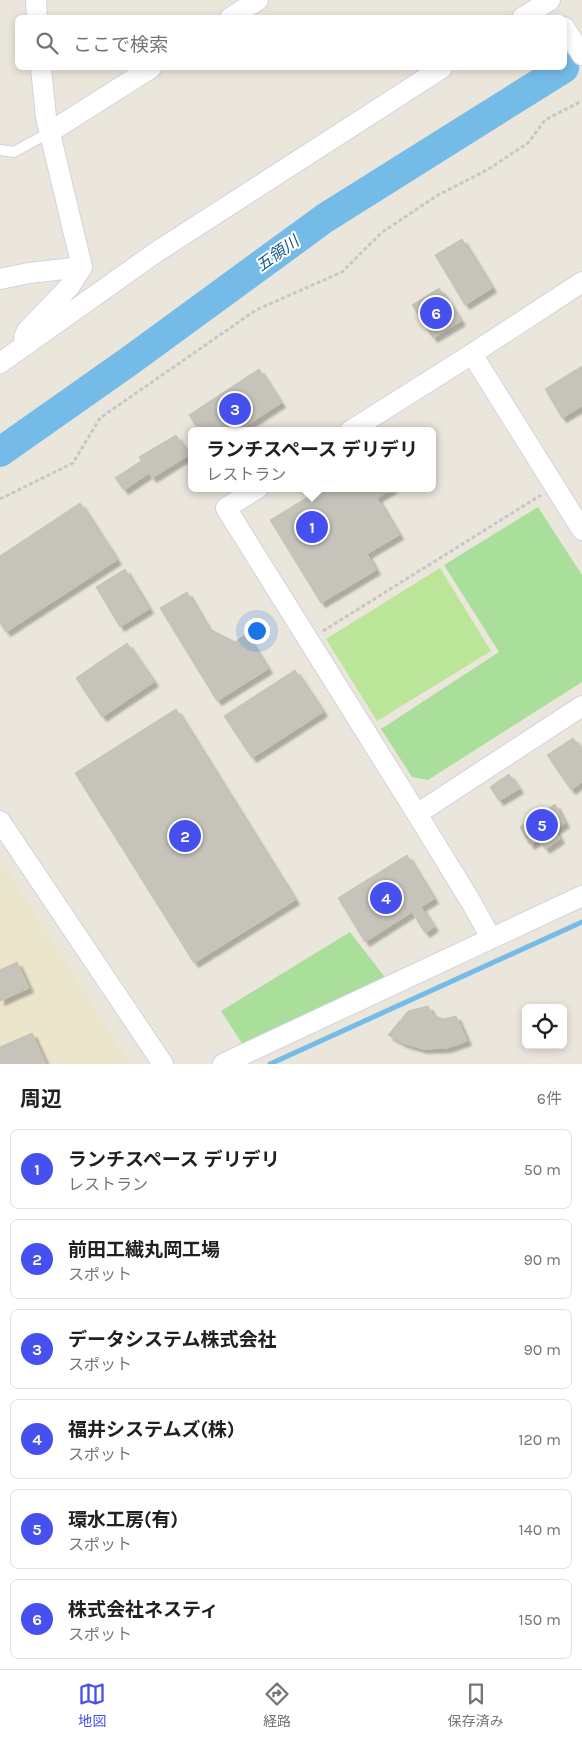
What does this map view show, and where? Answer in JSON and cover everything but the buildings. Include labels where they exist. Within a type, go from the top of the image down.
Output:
[{"type":"street","points":[[36,0],[37,15]]},
{"type":"street","points":[[235,15],[258,0]]},
{"type":"street","points":[[539,15],[556,12]]},
{"type":"street","points":[[567,30],[582,55]]},
{"type":"street","points":[[18,350],[27,331],[70,286],[82,266],[50,132],[42,92],[41,70]]},
{"type":"street","points":[[50,132],[148,70]]},
{"type":"street","points":[[0,363],[155,254],[439,70]]},
{"type":"street","points":[[0,279],[82,266]]},
{"type":"street","points":[[356,427],[582,282]]},
{"type":"street","points":[[472,354],[582,530]]},
{"type":"street","points":[[252,492],[226,508],[417,814],[491,938]]},
{"type":"street","points":[[417,814],[582,706]]},
{"type":"street","points":[[0,821],[163,1064]]},
{"type":"street","points":[[223,1064],[582,896]]},
{"type":"lane","points":[[0,150],[14,152],[50,132]]},
{"type":"path","points":[[0,499],[73,463],[100,418],[256,310],[342,272],[382,233],[438,195],[487,170],[528,142],[545,120],[582,101]]},
{"type":"path","points":[[323,632],[542,494]]},
{"type":"shaded area","points":[[0,858],[5,866],[130,1064],[0,1064]]},
{"type":"green space","points":[[538,507],[582,575],[582,682],[428,780],[412,777],[381,729],[499,652],[444,565]]},
{"type":"green space","points":[[440,568],[491,651],[377,721],[326,639]]},
{"type":"green space","points":[[350,932],[387,980],[243,1045],[221,1011]]},
{"type":"waterway","name":"五領川","points":[[0,452],[128,362],[325,218],[561,70]]},
{"type":"waterway","points":[[270,1064],[582,922]]},
{"type":"place","name":"株式会社ネスティ","points":[[436,313]]},
{"type":"place","name":"データシステム株式会社","points":[[235,409]]},
{"type":"place","name":"ランチスペース デリデリ","points":[[312,527]]},
{"type":"place","name":"環水工房(有)","points":[[542,825]]},
{"type":"place","name":"前田工繊丸岡工場","points":[[185,836]]},
{"type":"place","name":"福井システムズ(株)","points":[[386,898]]}]
